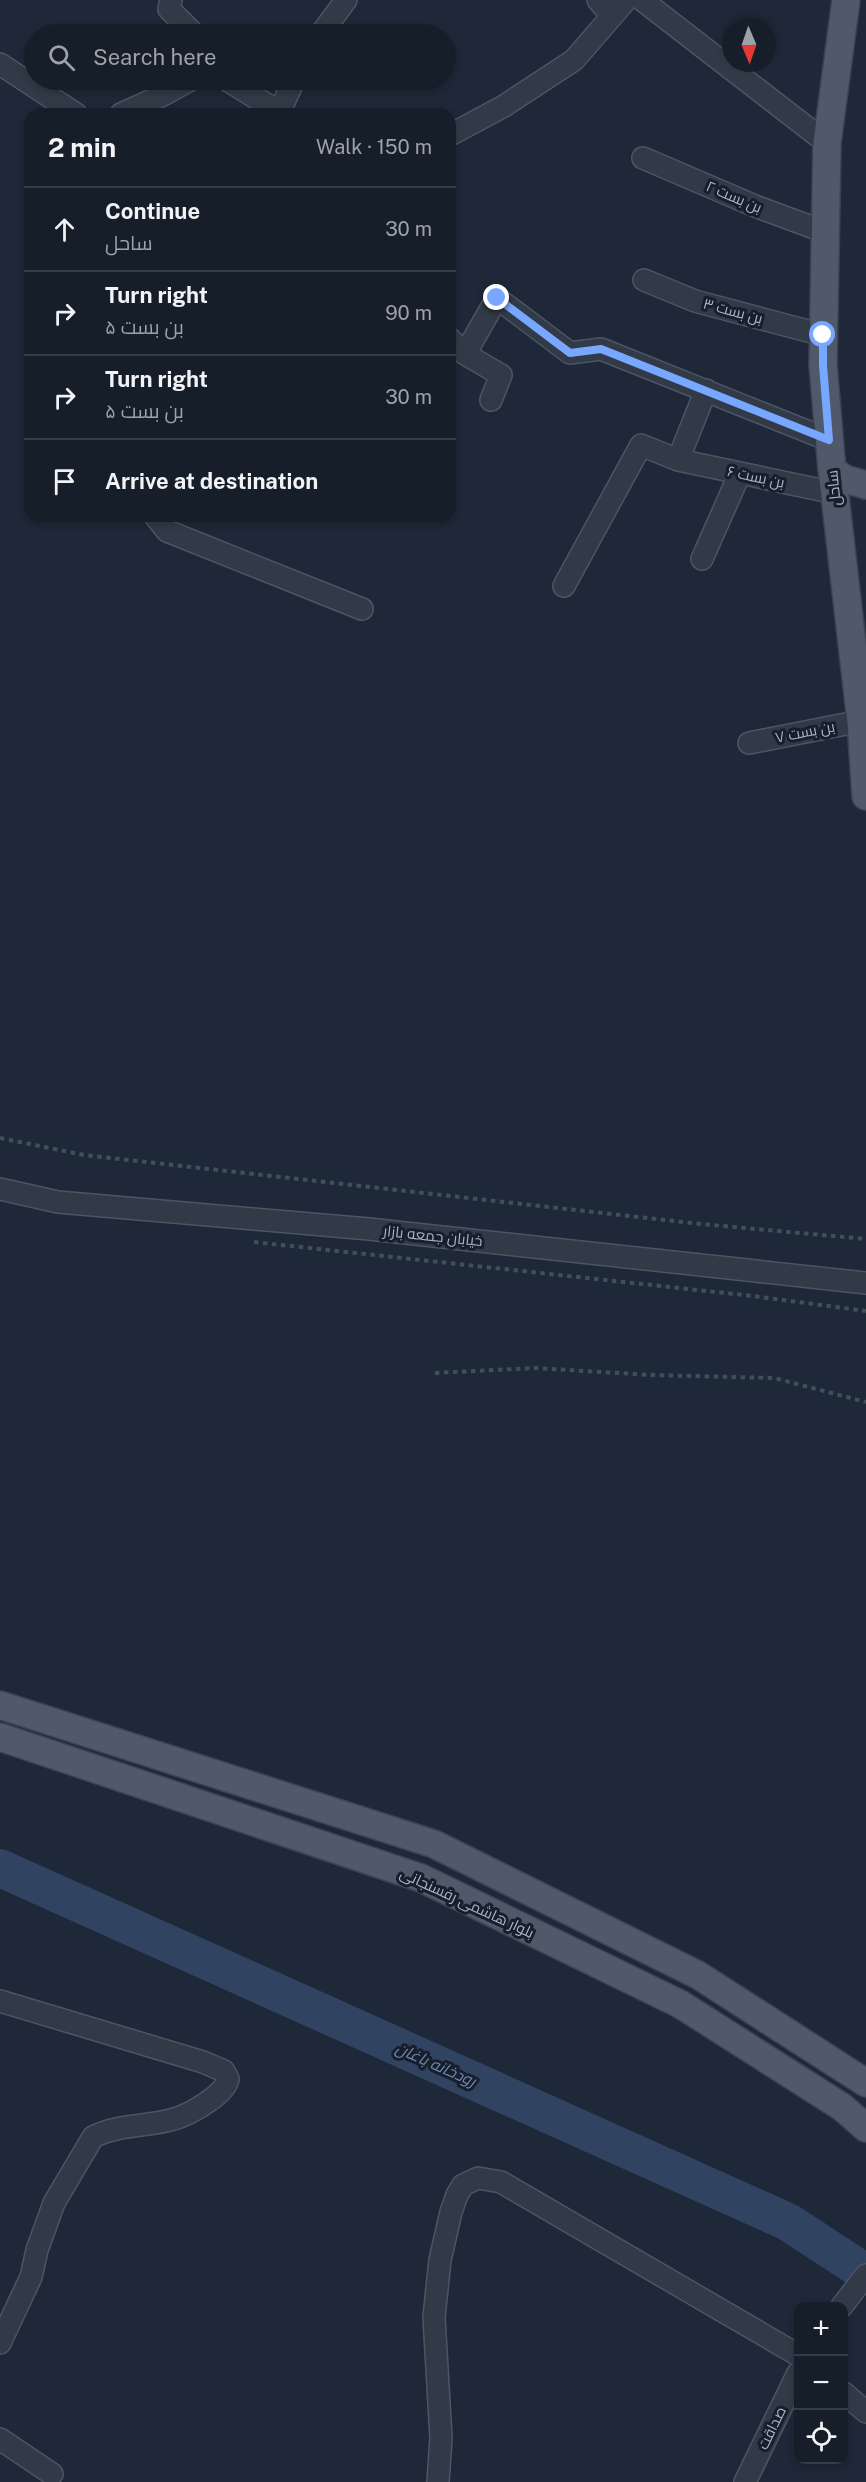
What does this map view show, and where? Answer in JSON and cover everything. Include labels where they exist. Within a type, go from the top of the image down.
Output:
[{"type":"main road","name":"ساحل","points":[[846,0],[827,143],[823,365],[833,482],[861,722],[866,796]]},
{"type":"main road","points":[[833,482],[845,478],[866,485]]},
{"type":"main road","points":[[0,1705],[434,1844],[698,1975],[866,2083]]},
{"type":"main road","name":"بلوار هاشمی رفسنجانی","points":[[0,1737],[421,1878],[680,2004],[842,2107],[866,2128]]},
{"type":"main road","points":[[680,2004],[698,1975]]},
{"type":"street","points":[[171,0],[169,9],[184,24]]},
{"type":"street","points":[[328,24],[346,0]]},
{"type":"street","points":[[456,132],[504,106],[574,60],[619,8],[598,0]]},
{"type":"street","points":[[642,0],[827,143]]},
{"type":"street","points":[[0,63],[24,79]]},
{"type":"street","points":[[40,90],[67,108]]},
{"type":"street","points":[[134,108],[172,90]]},
{"type":"street","points":[[244,90],[274,108]]},
{"type":"street","points":[[283,108],[290,90]]},
{"type":"street","name":"بن بست ۲","points":[[643,158],[755,206],[825,232]]},
{"type":"street","name":"بن بست ۳","points":[[644,280],[695,301],[823,335]]},
{"type":"street","points":[[465,354],[497,298],[570,353],[601,349],[829,440]]},
{"type":"street","points":[[456,345],[465,354],[501,375],[491,400]]},
{"type":"street","points":[[678,460],[706,390]]},
{"type":"street","name":"بن بست ۶","points":[[564,586],[641,445],[678,460],[740,473],[833,482]]},
{"type":"street","points":[[702,559],[740,473]]},
{"type":"street","points":[[160,522],[167,531],[362,609]]},
{"type":"street","name":"بن بست ۷","points":[[749,742],[861,722]]},
{"type":"street","name":"خیابان جمعه بازار","points":[[0,1189],[58,1202],[369,1229],[866,1283]]},
{"type":"street","points":[[0,2001],[160,2051],[203,2062],[224,2072],[228,2079],[224,2089],[208,2102],[175,2119],[128,2126],[93,2137],[54,2203],[37,2250],[31,2277],[0,2343]]},
{"type":"street","points":[[438,2482],[441,2438],[434,2318],[440,2260],[457,2195],[463,2185],[478,2178],[501,2182],[794,2353]]},
{"type":"street","points":[[845,2302],[866,2275]]},
{"type":"street","name":"صداقت","points":[[745,2482],[794,2381]]},
{"type":"street","points":[[848,2396],[866,2412]]},
{"type":"street","points":[[0,2439],[52,2474]]},
{"type":"path","points":[[0,1138],[84,1155],[689,1223],[866,1239]]},
{"type":"path","points":[[244,1241],[753,1296],[866,1311]]},
{"type":"path","points":[[435,1373],[535,1368],[651,1376],[774,1378],[866,1402]]},
{"type":"waterway","name":"رودخانه باغان","points":[[0,1868],[788,2222],[866,2273]]},
{"type":"route","points":[[497,298],[570,353],[601,349],[829,440],[823,335]]}]
